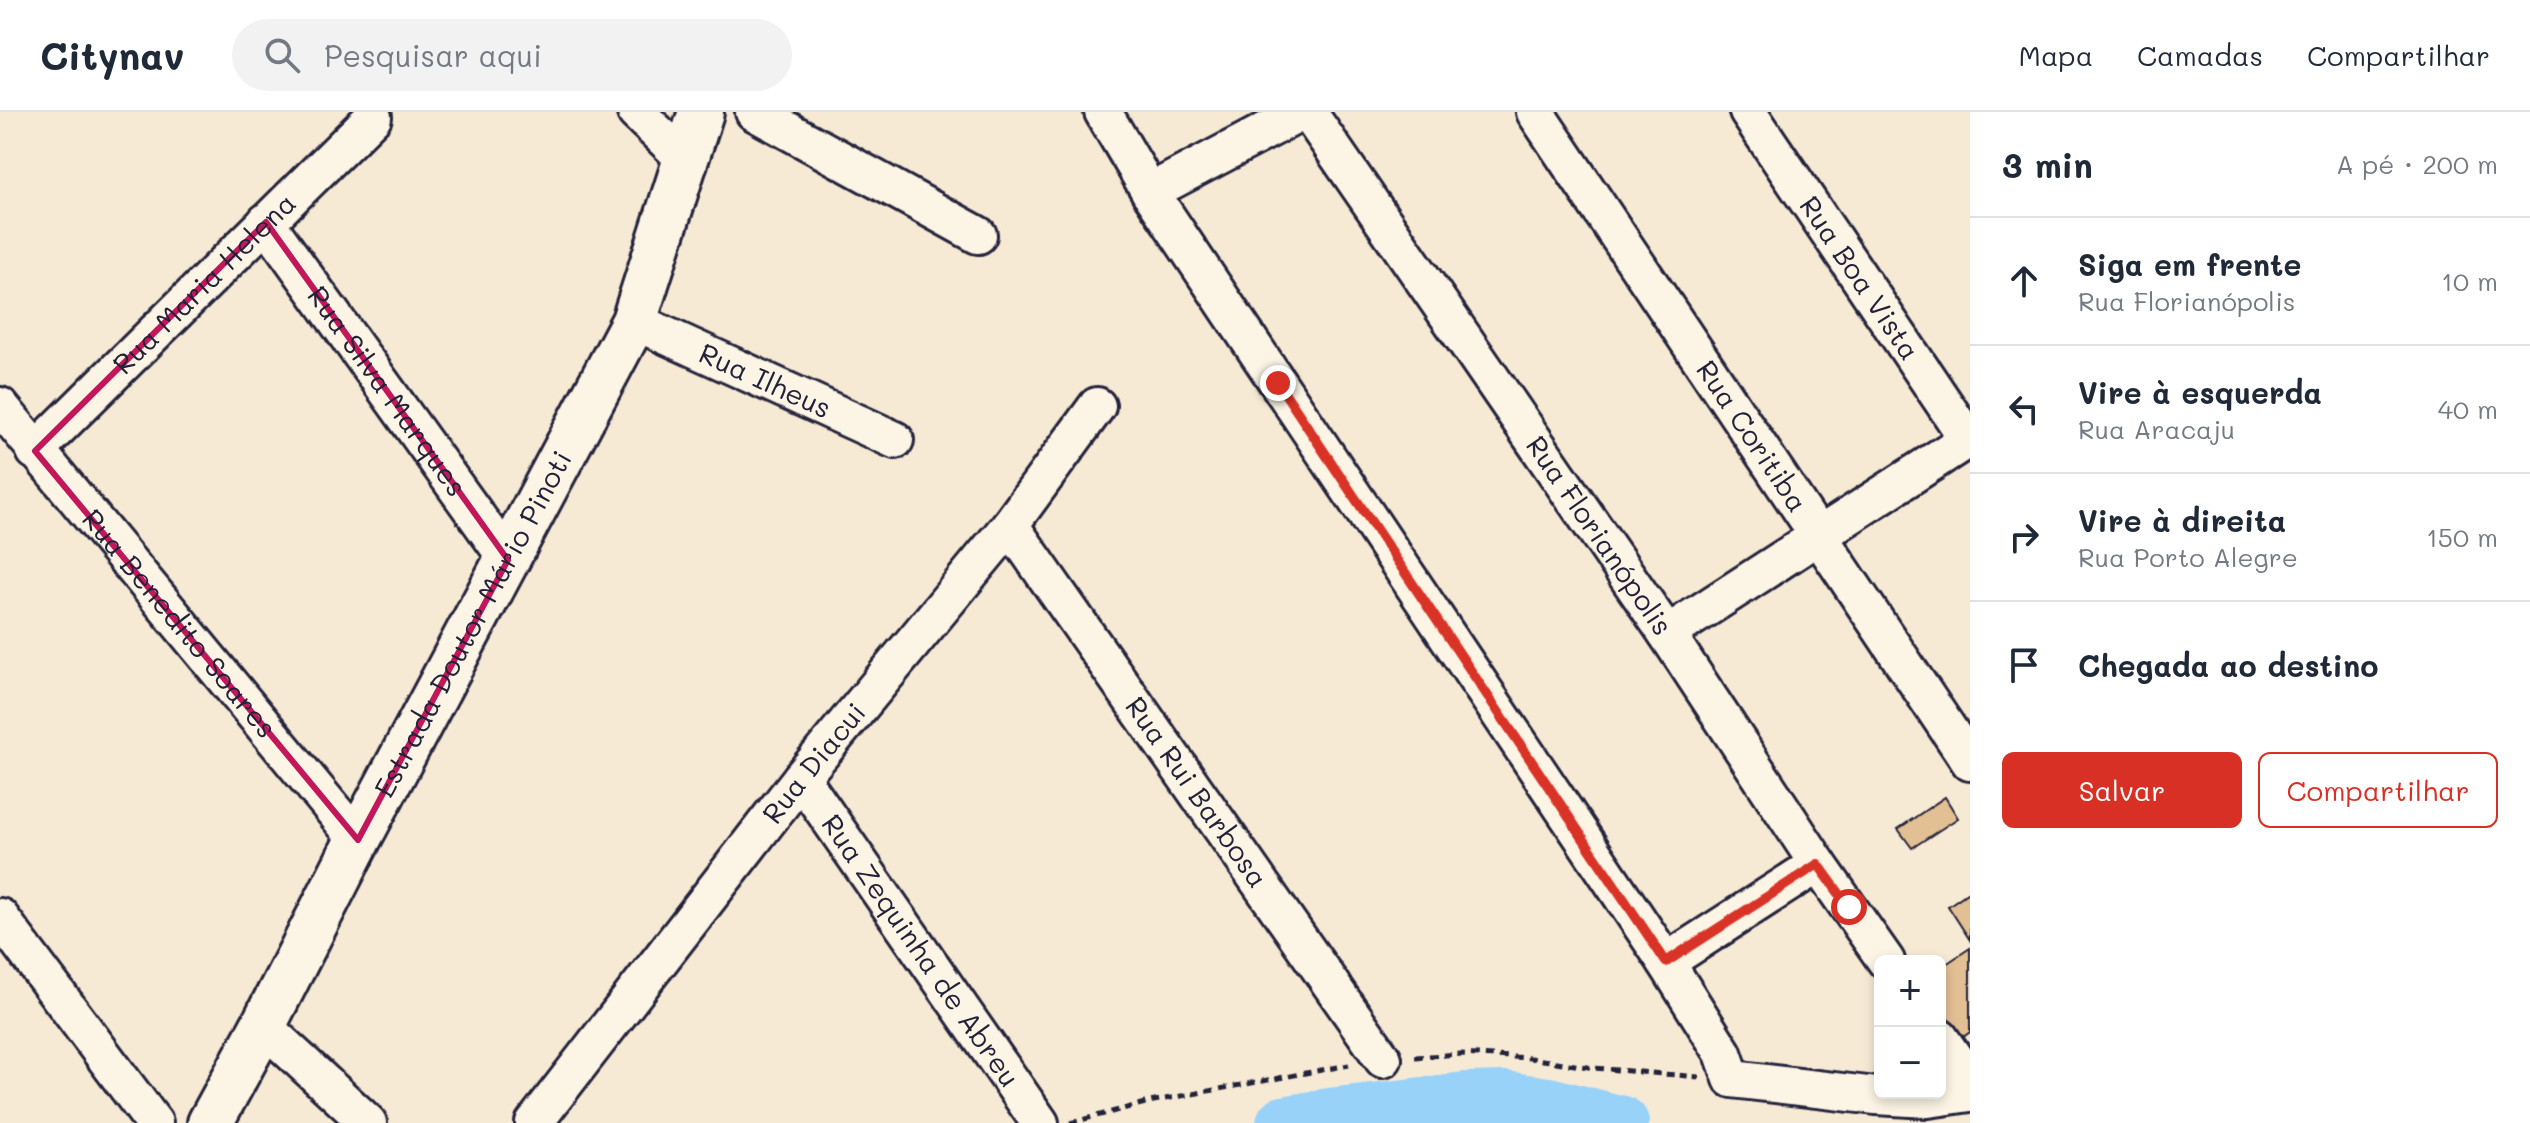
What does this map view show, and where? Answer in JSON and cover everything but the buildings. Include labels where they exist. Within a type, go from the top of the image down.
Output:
[{"type":"street","points":[[636,112],[685,159]]},
{"type":"street","name":"Estrada Doutor Mário Pinoti","points":[[210,1123],[634,321],[701,112]]},
{"type":"street","points":[[754,112],[978,235]]},
{"type":"street","points":[[1103,112],[1150,192],[1666,962],[1723,1053],[1732,1079],[1876,1096],[1928,1099],[1970,1093]]},
{"type":"street","points":[[1150,192],[1305,112]]},
{"type":"street","name":"Rua Florianópolis","points":[[1305,112],[1667,634],[1818,864],[1882,955]]},
{"type":"street","name":"Rua Coritiba","points":[[1535,112],[1970,762]]},
{"type":"street","name":"Rua Boa Vista","points":[[1748,112],[1969,441]]},
{"type":"street","name":"Rua Maria Helena","points":[[35,451],[373,117]]},
{"type":"street","name":"Rua Silva Marques","points":[[266,222],[508,560]]},
{"type":"street","name":"Rua Ilheus","points":[[634,321],[895,440]]},
{"type":"street","name":"Rua Benedito Soares","points":[[0,406],[358,840]]},
{"type":"street","name":"Rua Diacui","points":[[534,1123],[801,778],[1010,525],[1097,406]]},
{"type":"street","points":[[1667,634],[1969,441]]},
{"type":"street","name":"Rua Rui Barbosa","points":[[1010,525],[1383,1059]]},
{"type":"street","name":"Rua Zequinha de Abreu","points":[[801,778],[1040,1123]]},
{"type":"street","points":[[1666,962],[1818,864]]},
{"type":"street","points":[[0,917],[154,1123]]},
{"type":"street","points":[[263,1026],[368,1123]]},
{"type":"street","points":[[1946,1047],[1970,1081]]},
{"type":"highlighted area","points":[[266,222],[508,560],[358,840],[35,451]]},
{"type":"waterway","points":[[1283,1123],[1465,1099],[1505,1098],[1548,1104],[1622,1123]]},
{"type":"route","points":[[1278,383],[1666,962],[1818,864],[1849,907]]}]
